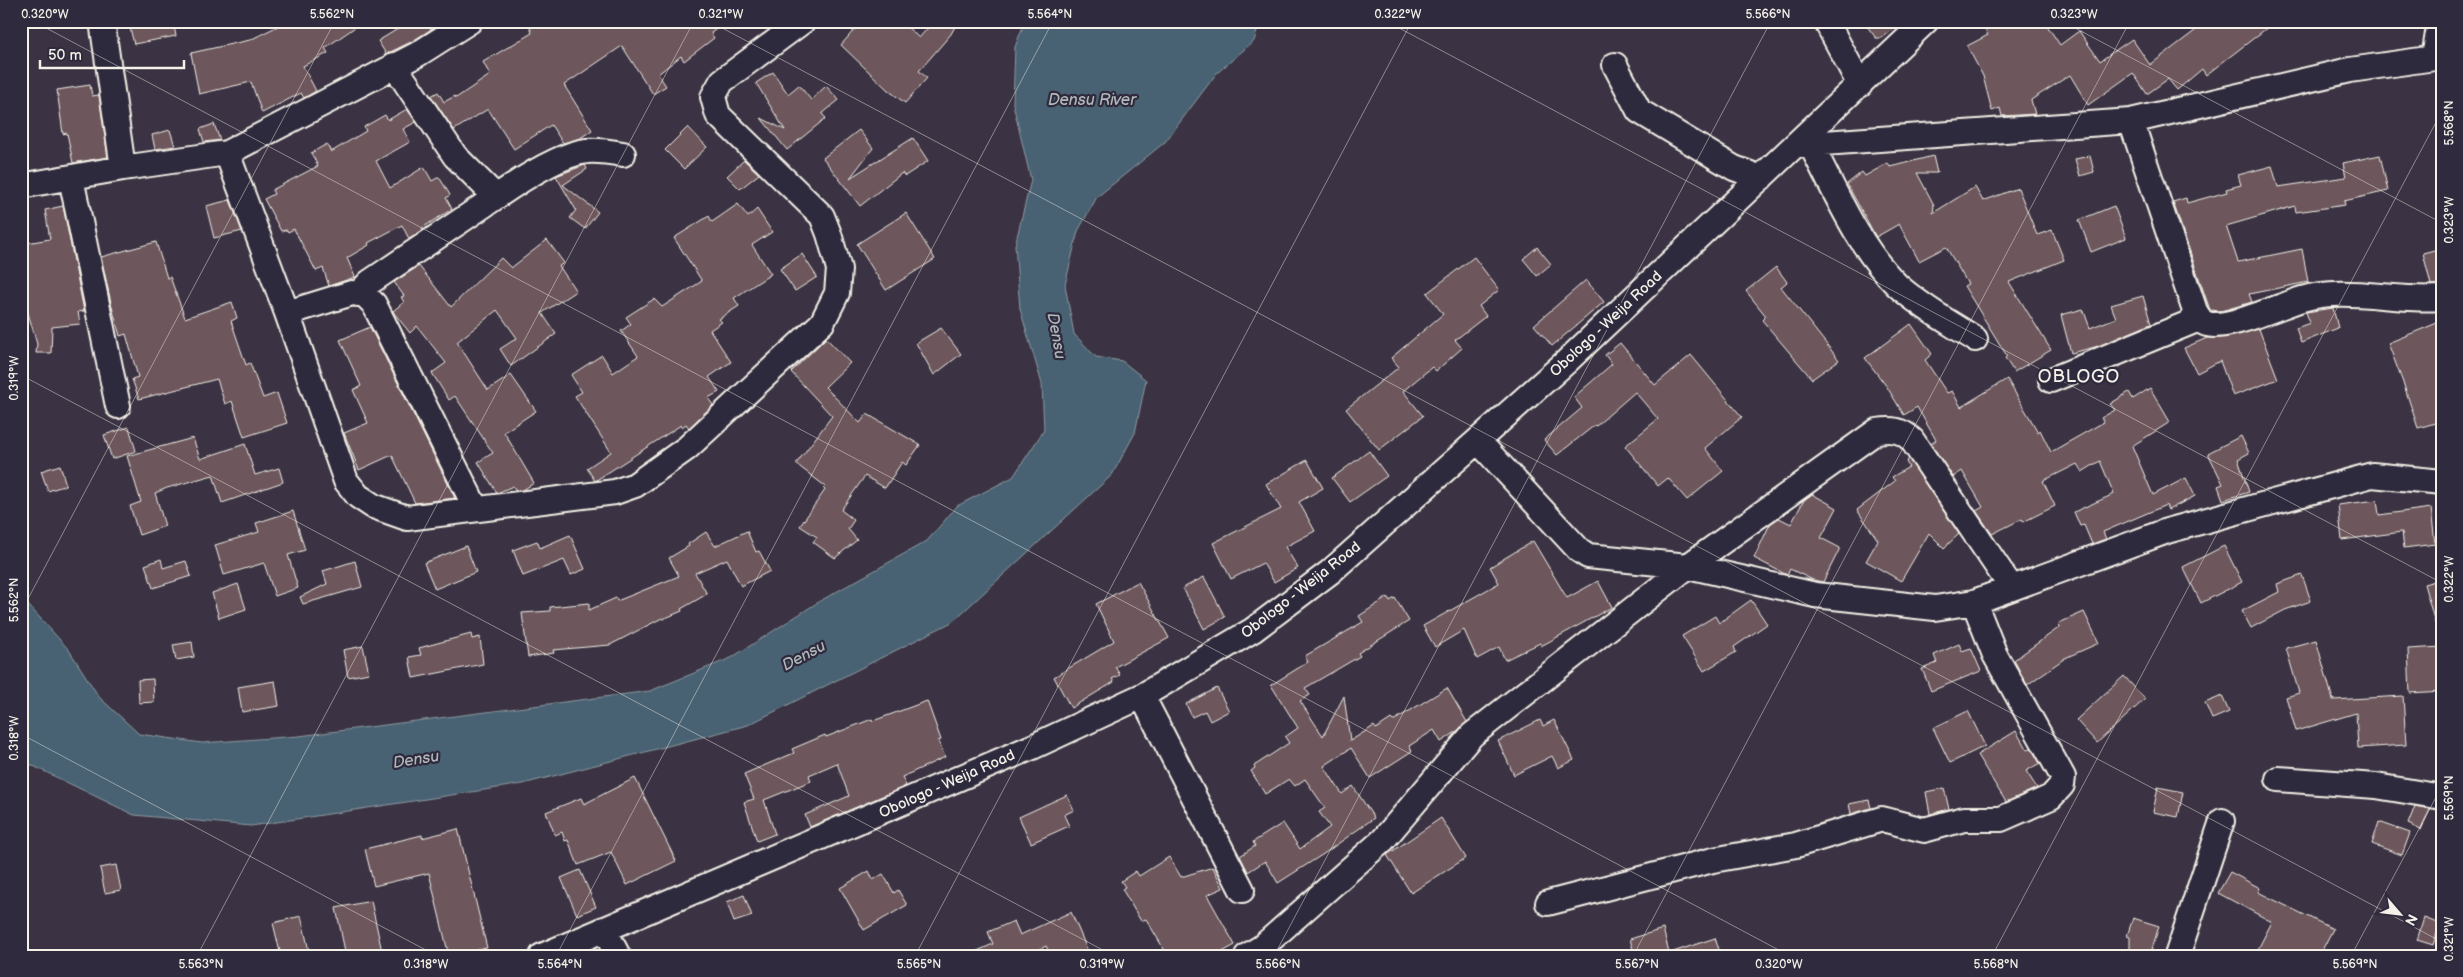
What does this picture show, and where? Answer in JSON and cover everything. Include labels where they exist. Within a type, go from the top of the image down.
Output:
[{"type":"street","points":[[102,21],[123,168]]},
{"type":"street","points":[[21,186],[123,168],[227,154],[418,54],[470,21]]},
{"type":"street","points":[[227,154],[287,313],[346,481],[358,496],[373,506],[407,518],[615,492],[635,485],[687,448],[822,322],[837,293],[838,269],[830,234],[822,216],[718,115],[713,97],[722,81],[803,21]]},
{"type":"street","points":[[1826,21],[1860,85]]},
{"type":"street","name":"Obologo - Weija Road","points":[[542,956],[705,884],[868,819],[1030,748],[1142,696],[1254,630],[1330,572],[1566,362],[1761,178],[1804,145],[1860,85],[1926,21]]},
{"type":"street","points":[[1975,339],[1920,303],[1896,284],[1854,228],[1804,145],[2131,121],[2350,70],[2438,58],[2440,21]]},
{"type":"street","points":[[394,65],[455,156],[496,197]]},
{"type":"street","points":[[1615,66],[1639,111],[1734,168],[1761,178]]},
{"type":"street","points":[[2131,121],[2199,319],[2206,324],[2221,326],[2304,298],[2325,294],[2424,300],[2442,298]]},
{"type":"street","points":[[358,294],[370,282],[525,177],[585,152],[623,154]]},
{"type":"street","points":[[71,178],[118,406]]},
{"type":"street","points":[[287,313],[352,293],[365,295],[374,304],[476,509]]},
{"type":"street","points":[[2052,380],[2199,319]]},
{"type":"street","points":[[1247,956],[1262,947],[1383,840],[1472,735],[1688,566],[1876,431],[1892,429],[1904,432],[1912,440],[2011,587]]},
{"type":"street","points":[[1478,441],[1579,550],[1588,556],[1688,566],[1815,595],[1934,608],[1974,602],[2168,531],[2372,475],[2442,482]]},
{"type":"street","points":[[1548,903],[1713,860],[1796,845],[1882,819],[1924,830],[1964,819],[2001,819],[2051,797],[2062,785],[2063,777],[1995,655],[1974,602]]},
{"type":"street","points":[[1142,696],[1242,890]]},
{"type":"street","points":[[2278,779],[2376,786],[2442,797]]},
{"type":"street","points":[[2176,956],[2222,821]]},
{"type":"street","points":[[604,929],[618,956]]},
{"type":"water","name":"Densu River","points":[[1025,21],[1260,21],[1254,41],[1216,74],[1165,142],[1097,197],[1078,231],[1065,285],[1074,334],[1096,357],[1122,361],[1146,380],[1135,433],[1112,475],[952,622],[748,725],[523,784],[251,826],[134,815],[21,760],[21,597],[69,650],[99,697],[139,734],[202,743],[299,736],[650,691],[731,658],[820,601],[927,541],[957,506],[1013,477],[1044,430],[1042,384],[1020,309],[1015,245],[1031,180],[1013,104],[1015,47]]},
{"type":"building","points":[[142,21],[173,21],[176,36],[134,44],[129,24]]},
{"type":"building","points":[[288,21],[364,21],[325,48],[328,53],[303,66],[316,91],[304,98],[301,93],[262,113],[251,82],[199,94],[191,53],[250,40]]},
{"type":"building","points":[[411,21],[444,21],[411,42],[386,54],[378,41]]},
{"type":"building","points":[[542,21],[727,21],[711,33],[714,38],[684,61],[681,56],[658,74],[666,86],[653,94],[622,46],[564,85],[592,130],[579,139],[563,143],[551,125],[514,149],[488,109],[454,130],[431,96],[438,92],[444,102],[455,96],[456,98],[490,75],[483,62],[532,33],[530,28]]},
{"type":"building","points":[[862,21],[901,21],[919,38],[934,21],[958,21],[951,34],[919,71],[927,78],[905,103],[888,90],[841,45]]},
{"type":"building","points":[[1863,21],[1904,21],[1882,38],[1876,38]]},
{"type":"building","points":[[1979,21],[2044,21],[2060,45],[2079,31],[2100,61],[2132,39],[2150,65],[2208,21],[2276,21],[2206,75],[2202,69],[2177,90],[2168,79],[2147,94],[2133,73],[2088,105],[2070,75],[2031,100],[2035,114],[2002,116],[2000,108],[1992,111],[1983,76],[1967,46],[1988,35]]},
{"type":"building","points":[[773,72],[788,94],[799,85],[811,100],[826,86],[839,100],[822,114],[826,118],[787,150],[761,118],[785,130],[756,83]]},
{"type":"building","points":[[90,85],[92,96],[99,95],[108,157],[73,163],[67,133],[63,134],[57,90]]},
{"type":"building","points":[[407,109],[416,122],[403,129],[410,142],[376,161],[390,188],[424,167],[432,181],[439,177],[450,195],[446,198],[452,209],[422,228],[423,230],[409,239],[402,225],[368,243],[369,245],[347,258],[355,277],[329,286],[323,268],[316,271],[294,229],[288,232],[287,230],[281,231],[264,199],[274,194],[272,190],[318,166],[311,153],[327,144],[331,152],[366,131],[364,127],[385,115],[388,120]]},
{"type":"building","points":[[214,124],[220,140],[204,142],[200,129]]},
{"type":"building","points":[[688,127],[707,147],[684,169],[665,150]]},
{"type":"building","points":[[170,130],[175,146],[155,149],[152,135]]},
{"type":"building","points":[[859,130],[873,148],[850,178],[913,138],[928,161],[905,176],[902,173],[860,206],[823,158]]},
{"type":"building","points":[[2380,155],[2388,191],[2344,201],[2345,205],[2296,212],[2295,206],[2226,226],[2238,262],[2302,249],[2308,282],[2249,294],[2252,302],[2221,311],[2210,310],[2173,202],[2186,198],[2187,203],[2227,192],[2226,189],[2241,185],[2238,175],[2272,166],[2278,187],[2346,177],[2343,163]]},
{"type":"building","points":[[1933,156],[1937,173],[1917,173],[1934,205],[1933,213],[1975,187],[1983,201],[2018,188],[2037,235],[2052,230],[2064,260],[2009,282],[2051,350],[2014,372],[2005,358],[2007,356],[1964,286],[1968,284],[1946,247],[1919,261],[1899,224],[1876,237],[1847,184],[1862,172],[1865,176],[1888,163],[1890,167]]},
{"type":"building","points":[[2090,156],[2094,172],[2080,176],[2075,159]]},
{"type":"building","points":[[744,160],[759,174],[740,189],[727,176]]},
{"type":"building","points":[[585,165],[587,169],[563,185],[598,212],[585,229],[570,218],[576,210],[556,176]]},
{"type":"building","points":[[230,200],[242,231],[214,238],[206,206]]},
{"type":"building","points":[[738,204],[748,217],[757,209],[772,232],[752,245],[771,274],[734,298],[739,306],[719,319],[722,322],[710,330],[731,362],[709,377],[719,392],[708,398],[713,405],[689,428],[686,424],[682,427],[681,425],[595,481],[587,468],[611,452],[575,396],[582,392],[571,375],[602,355],[613,373],[638,356],[621,331],[631,324],[626,317],[654,299],[662,307],[702,281],[674,238],[709,216],[712,222]]},
{"type":"building","points":[[63,206],[84,311],[78,312],[80,324],[52,327],[51,353],[36,353],[37,344],[21,289],[21,244],[50,239],[45,210]]},
{"type":"building","points":[[2114,206],[2126,238],[2091,252],[2079,220]]},
{"type":"building","points":[[906,213],[935,259],[886,290],[857,244]]},
{"type":"building","points":[[547,240],[564,263],[559,266],[576,291],[542,313],[556,334],[511,366],[500,349],[517,338],[497,310],[457,342],[488,390],[511,375],[536,411],[504,432],[534,483],[523,490],[516,491],[513,486],[497,493],[478,462],[493,453],[455,396],[449,400],[432,373],[446,363],[417,326],[410,333],[394,313],[393,311],[404,302],[401,297],[404,296],[394,282],[419,266],[451,307],[501,258],[511,268]]},
{"type":"building","points":[[156,242],[167,278],[170,277],[185,318],[232,302],[237,318],[231,321],[246,365],[250,363],[263,398],[277,393],[287,423],[244,437],[232,401],[225,404],[217,379],[139,399],[132,379],[138,377],[126,334],[120,336],[101,257]]},
{"type":"building","points":[[1537,247],[1551,264],[1537,276],[1523,259]]},
{"type":"building","points":[[2442,248],[2442,284],[2431,285],[2423,253]]},
{"type":"building","points":[[802,254],[817,277],[795,291],[780,269]]},
{"type":"building","points":[[1474,257],[1499,290],[1479,306],[1486,316],[1455,340],[1462,348],[1436,371],[1432,367],[1403,391],[1423,416],[1379,450],[1346,409],[1399,367],[1391,358],[1443,314],[1427,293]]},
{"type":"building","points":[[1776,267],[1787,282],[1781,287],[1839,360],[1812,379],[1762,320],[1766,316],[1746,291]]},
{"type":"building","points":[[1586,280],[1604,302],[1552,346],[1534,325]]},
{"type":"building","points":[[2143,296],[2151,324],[2099,346],[2071,353],[2061,315],[2083,309],[2090,328],[2116,318],[2111,305]]},
{"type":"building","points":[[2333,308],[2338,328],[2301,343],[2296,328],[2310,323],[2306,312]]},
{"type":"building","points":[[2442,321],[2442,421],[2418,428],[2388,343]]},
{"type":"building","points":[[1911,324],[1932,354],[1925,360],[1947,393],[1952,391],[1961,407],[2007,379],[2038,432],[2040,430],[2051,452],[2104,422],[2101,418],[2115,410],[2110,404],[2129,392],[2133,399],[2150,388],[2170,422],[2132,446],[2153,495],[2186,478],[2195,496],[2168,510],[2166,505],[2103,532],[2106,539],[2092,544],[2084,525],[2080,526],[2074,512],[2114,494],[2100,461],[2082,472],[2077,464],[2043,481],[2055,506],[2023,522],[2022,519],[1992,534],[1976,511],[1983,507],[1962,471],[1953,477],[1931,444],[1936,440],[1917,407],[1904,415],[1887,387],[1865,358]]},
{"type":"building","points":[[370,327],[455,498],[415,503],[392,455],[359,470],[344,433],[368,423],[353,390],[361,386],[340,340]]},
{"type":"building","points":[[941,328],[961,354],[934,375],[916,343]]},
{"type":"building","points":[[2259,329],[2278,379],[2233,396],[2220,361],[2197,373],[2184,348],[2207,338],[2229,337]]},
{"type":"building","points":[[826,338],[850,363],[825,387],[860,423],[867,414],[920,445],[906,465],[902,462],[885,488],[865,476],[841,510],[854,520],[848,529],[857,540],[835,558],[813,542],[817,537],[800,526],[825,490],[823,488],[825,486],[796,464],[832,416],[791,372]]},
{"type":"building","points":[[1620,343],[1655,385],[1691,355],[1742,417],[1705,448],[1723,471],[1687,500],[1668,478],[1658,486],[1625,446],[1658,419],[1635,392],[1596,426],[1557,455],[1544,440],[1582,408],[1574,397],[1612,364],[1605,355]]},
{"type":"building","points":[[129,427],[136,451],[112,459],[104,435]]},
{"type":"building","points":[[2241,436],[2249,453],[2238,459],[2249,492],[2223,500],[2218,486],[2223,484],[2208,453]]},
{"type":"building","points":[[193,438],[200,459],[245,444],[255,475],[279,468],[283,482],[222,503],[213,475],[167,488],[155,493],[165,526],[139,535],[130,506],[141,502],[127,456]]},
{"type":"building","points":[[1369,451],[1387,476],[1350,502],[1332,478]]},
{"type":"building","points":[[1909,459],[1959,534],[1944,548],[1929,533],[1901,581],[1866,561],[1878,540],[1857,510],[1895,481],[1892,477],[1909,467],[1906,462]]},
{"type":"building","points":[[1307,460],[1323,488],[1299,502],[1315,531],[1285,547],[1298,568],[1274,582],[1263,563],[1231,579],[1213,543],[1281,509],[1266,484]]},
{"type":"building","points":[[60,465],[66,485],[48,491],[41,471]]},
{"type":"building","points":[[1812,494],[1837,508],[1821,538],[1840,548],[1823,582],[1813,580],[1790,569],[1787,575],[1754,558],[1770,524],[1779,518],[1791,524],[1804,500]]},
{"type":"building","points":[[2377,500],[2379,515],[2431,508],[2435,544],[2404,548],[2402,532],[2342,540],[2338,505]]},
{"type":"building","points":[[293,511],[305,550],[288,555],[298,588],[275,596],[264,563],[224,575],[215,545],[259,532],[256,523]]},
{"type":"building","points":[[747,531],[756,552],[759,551],[770,571],[741,586],[727,559],[695,573],[707,594],[681,609],[682,611],[662,618],[610,645],[553,650],[554,653],[528,657],[522,613],[550,611],[550,607],[589,603],[589,610],[616,598],[617,601],[679,576],[669,558],[689,546],[688,544],[706,532],[715,546]]},
{"type":"building","points":[[570,535],[585,569],[571,575],[564,560],[523,576],[513,550],[537,541],[540,548]]},
{"type":"building","points":[[1533,541],[1567,598],[1598,581],[1612,607],[1541,646],[1540,643],[1505,660],[1499,647],[1477,659],[1464,630],[1435,647],[1423,626],[1499,583],[1490,567]]},
{"type":"building","points":[[466,546],[476,572],[435,589],[424,563]]},
{"type":"building","points":[[2224,546],[2242,582],[2201,603],[2183,567]]},
{"type":"building","points":[[161,559],[163,568],[186,561],[191,576],[153,588],[145,565]]},
{"type":"building","points":[[355,561],[362,587],[303,604],[300,597],[327,584],[323,571]]},
{"type":"building","points":[[2302,575],[2311,601],[2285,610],[2251,628],[2242,611],[2279,592],[2277,584]]},
{"type":"building","points":[[1204,577],[1225,617],[1204,629],[1183,588]]},
{"type":"building","points":[[2442,579],[2442,629],[2437,630],[2424,584]]},
{"type":"building","points":[[1138,582],[1169,638],[1115,667],[1120,675],[1112,679],[1114,682],[1071,708],[1054,677],[1114,641],[1096,604]]},
{"type":"building","points":[[238,584],[246,609],[219,618],[212,593]]},
{"type":"building","points":[[1388,597],[1390,601],[1395,598],[1409,621],[1358,653],[1360,656],[1305,688],[1310,695],[1300,701],[1323,736],[1344,696],[1350,741],[1374,726],[1376,729],[1391,719],[1393,721],[1447,688],[1467,722],[1441,742],[1434,730],[1409,746],[1412,751],[1370,778],[1351,748],[1324,766],[1342,794],[1353,786],[1374,818],[1325,853],[1278,883],[1265,861],[1248,872],[1240,856],[1255,846],[1253,842],[1283,823],[1300,849],[1330,827],[1319,812],[1325,808],[1305,779],[1295,786],[1289,779],[1265,794],[1251,771],[1255,768],[1254,766],[1289,743],[1285,737],[1298,728],[1271,685],[1308,662],[1305,656],[1363,622],[1359,616]]},
{"type":"building","points":[[1751,600],[1767,624],[1734,647],[1736,652],[1704,671],[1682,636],[1715,616],[1719,623]]},
{"type":"building","points":[[2084,612],[2099,643],[2065,658],[2027,685],[2014,660],[2060,627],[2059,623]]},
{"type":"building","points":[[471,634],[472,639],[480,637],[483,664],[413,678],[409,657],[421,655],[419,648]]},
{"type":"building","points":[[2316,640],[2333,700],[2403,696],[2406,745],[2358,748],[2356,713],[2296,731],[2286,697],[2299,693],[2286,648]]},
{"type":"building","points":[[192,642],[194,657],[176,660],[173,645]]},
{"type":"building","points":[[1959,644],[1962,651],[1971,648],[1981,671],[1931,691],[1922,669],[1937,663],[1934,655]]},
{"type":"building","points":[[363,646],[369,673],[348,677],[343,650]]},
{"type":"building","points":[[2442,647],[2442,691],[2410,693],[2408,649]]},
{"type":"building","points":[[2124,676],[2145,699],[2097,743],[2076,720]]},
{"type":"building","points":[[153,679],[154,702],[139,703],[138,680]]},
{"type":"building","points":[[275,681],[279,706],[242,712],[238,687]]},
{"type":"building","points":[[1217,688],[1229,711],[1210,721],[1205,711],[1192,717],[1186,704]]},
{"type":"building","points":[[2222,696],[2229,712],[2212,719],[2205,703]]},
{"type":"building","points":[[927,701],[941,740],[938,741],[945,757],[902,777],[906,786],[810,827],[805,815],[849,796],[837,763],[809,775],[811,781],[764,800],[775,834],[757,841],[744,802],[754,799],[744,774],[794,753],[792,749],[825,735],[826,737],[872,719],[873,721]]},
{"type":"building","points":[[1968,711],[1985,746],[1950,763],[1933,728]]},
{"type":"building","points":[[1540,720],[1543,726],[1554,720],[1574,760],[1558,768],[1552,756],[1514,775],[1498,741]]},
{"type":"building","points":[[2016,731],[2027,750],[2031,748],[2040,763],[2026,771],[2037,788],[2006,802],[1977,755]]},
{"type":"building","points":[[635,778],[676,861],[627,885],[611,852],[578,865],[568,840],[565,841],[562,832],[555,835],[546,812],[581,798],[584,804]]},
{"type":"building","points":[[2158,787],[2183,792],[2178,817],[2153,812]]},
{"type":"building","points":[[1944,788],[1949,809],[1930,814],[1926,792]]},
{"type":"building","points":[[1067,795],[1074,810],[1064,815],[1069,826],[1031,843],[1019,817]]},
{"type":"building","points":[[1869,800],[1871,808],[1851,814],[1849,804]]},
{"type":"building","points":[[2415,806],[2430,809],[2421,830],[2408,824]]},
{"type":"building","points":[[1441,818],[1466,858],[1411,893],[1387,855]]},
{"type":"building","points":[[2379,822],[2410,833],[2402,855],[2372,844]]},
{"type":"building","points":[[458,829],[487,948],[449,956],[429,873],[374,886],[365,849],[422,835],[422,838]]},
{"type":"building","points":[[1169,857],[1181,877],[1213,867],[1223,888],[1207,895],[1235,945],[1215,956],[1168,956],[1146,919],[1141,921],[1122,889],[1125,887],[1121,881],[1136,871],[1139,876]]},
{"type":"building","points":[[116,865],[121,890],[105,893],[100,868]]},
{"type":"building","points":[[580,870],[596,907],[577,915],[561,878]]},
{"type":"building","points":[[869,871],[873,880],[883,874],[894,893],[898,890],[907,905],[864,930],[840,888]]},
{"type":"building","points":[[2230,872],[2260,888],[2258,892],[2333,929],[2319,956],[2272,956],[2258,949],[2272,922],[2218,893]]},
{"type":"building","points":[[744,895],[752,916],[734,922],[727,902]]},
{"type":"building","points":[[371,901],[383,956],[346,956],[336,908]]},
{"type":"building","points":[[1071,912],[1090,956],[1051,956],[1046,946],[1027,956],[966,956],[993,944],[988,932],[1014,921],[1020,935]]},
{"type":"building","points":[[301,916],[309,951],[281,956],[273,923]]},
{"type":"building","points":[[2133,918],[2159,926],[2150,956],[2130,956],[2130,937],[2127,936]]},
{"type":"building","points":[[2424,918],[2440,924],[2433,945],[2417,940]]},
{"type":"building","points":[[1663,929],[1670,956],[1635,956],[1630,939]]},
{"type":"building","points":[[1715,938],[1721,956],[1671,956],[1670,953]]},
{"type":"district","name":"OBLOGO","points":[[2079,376]]},
{"type":"water label","name":"Densu","points":[[1056,336]]},
{"type":"water label","name":"Densu","points":[[804,656]]},
{"type":"water label","name":"Densu","points":[[416,760]]}]
